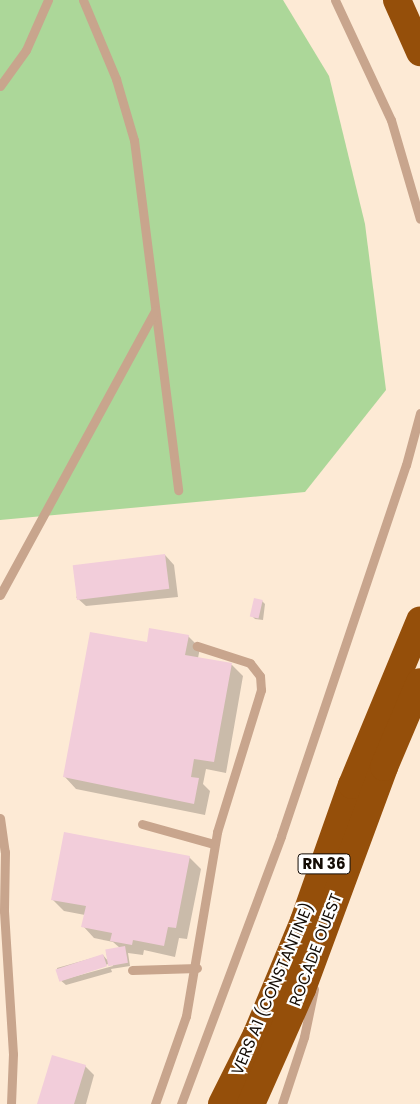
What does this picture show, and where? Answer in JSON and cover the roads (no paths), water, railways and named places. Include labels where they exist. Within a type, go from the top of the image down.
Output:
[{"type":"highway","points":[[397,0],[420,52]]},
{"type":"highway","name":"VERS A1 (CONSTANTINE)","points":[[222,1104],[257,1034],[304,921],[352,784],[420,621]]},
{"type":"highway","name":"ROCADE OUEST","points":[[251,1104],[302,990],[384,767],[420,682]]},
{"type":"lane","points":[[0,86],[26,50],[48,0]]},
{"type":"lane","points":[[83,0],[116,79],[134,140],[178,490]]},
{"type":"lane","points":[[335,0],[391,120],[420,219]]},
{"type":"lane","points":[[0,595],[155,311]]},
{"type":"lane","points":[[181,1104],[281,836],[420,413]]},
{"type":"lane","points":[[155,1104],[178,1045],[197,968],[214,844],[261,683],[250,663],[197,646]]},
{"type":"lane","points":[[0,818],[5,852],[2,898],[13,1054],[11,1104]]},
{"type":"lane","points":[[142,824],[214,844]]},
{"type":"lane","points":[[282,1104],[304,1037],[329,918]]},
{"type":"lane","points":[[132,970],[197,968]]}]
